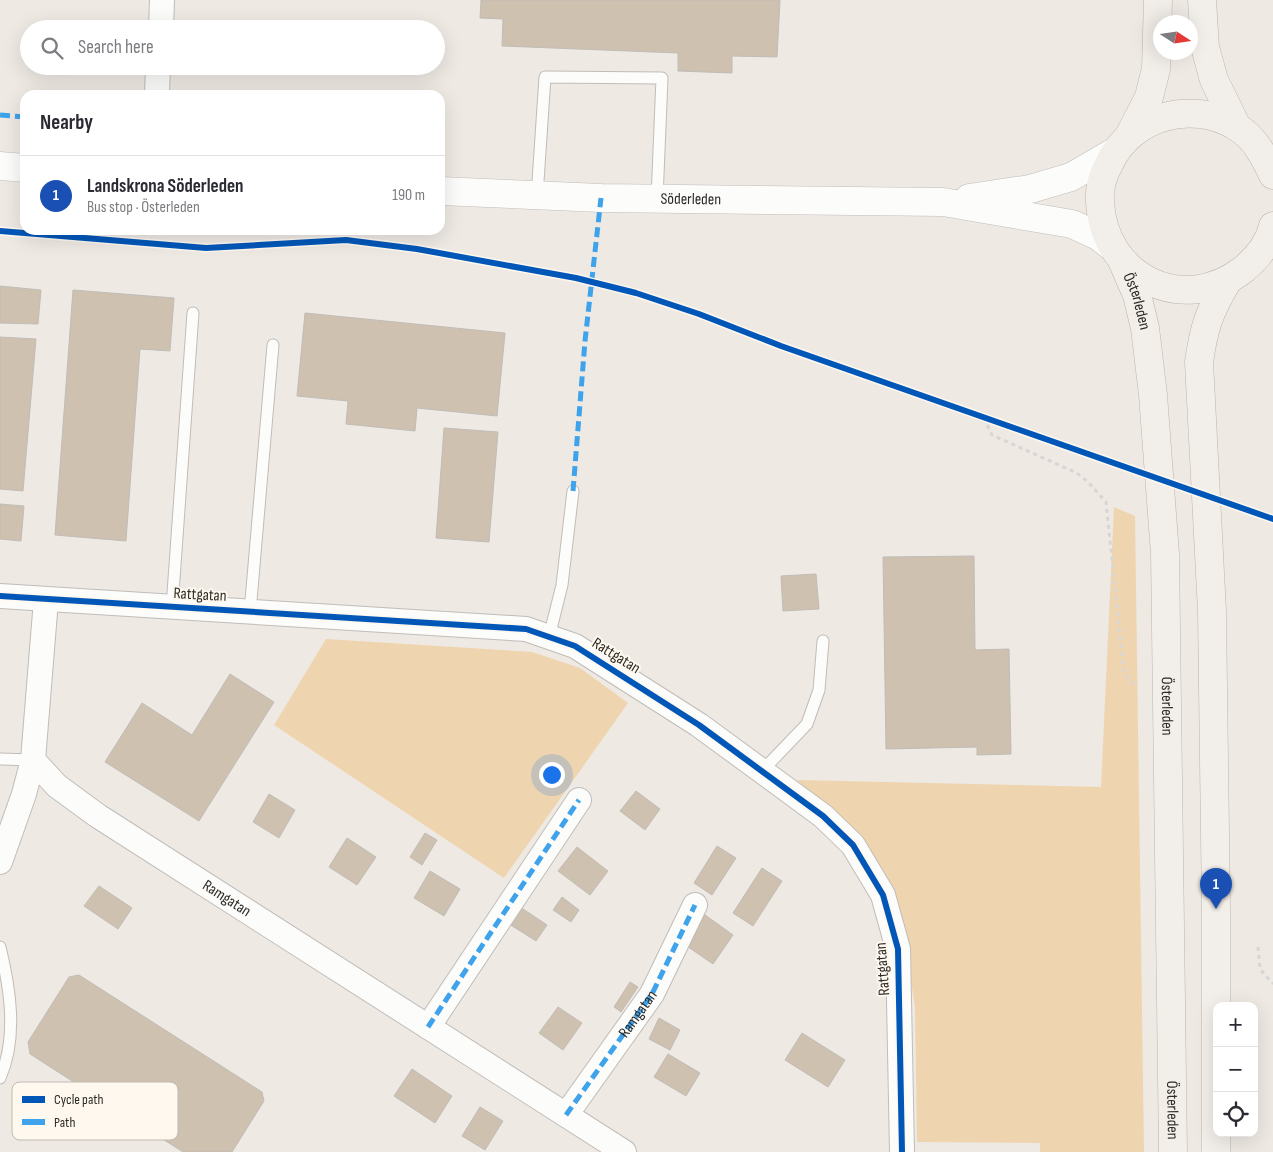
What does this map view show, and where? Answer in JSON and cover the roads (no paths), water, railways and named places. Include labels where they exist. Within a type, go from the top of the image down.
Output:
[{"type":"main road","points":[[1122,143],[1149,97],[1156,69],[1158,0]]},
{"type":"main road","points":[[1202,0],[1205,47],[1214,80],[1237,127]]},
{"type":"main road","points":[[1122,143],[1155,119],[1182,113],[1211,115],[1237,127],[1267,152],[1273,174]]},
{"type":"main road","name":"Österleden","points":[[1122,143],[1104,175],[1099,199],[1102,223],[1138,295],[1145,328],[1153,395],[1164,554],[1173,1152]]},
{"type":"main road","points":[[1118,254],[1146,280],[1172,289],[1200,290],[1227,282],[1266,255],[1273,226]]},
{"type":"main road","points":[[1216,1152],[1216,900],[1212,621],[1199,362],[1203,332],[1210,311],[1227,282]]},
{"type":"street","points":[[161,20],[162,0]]},
{"type":"street","points":[[157,90],[158,75]]},
{"type":"street","name":"Söderleden","points":[[943,202],[1030,189],[1071,177],[1122,143]]},
{"type":"street","points":[[0,166],[20,168]]},
{"type":"street","name":"Söderleden","points":[[445,191],[657,199],[943,202],[1072,224],[1098,236],[1118,254]]},
{"type":"street","name":"Rattgatan","points":[[0,596],[526,629],[583,651],[699,725],[823,816],[853,845],[883,894],[898,949],[902,1152]]},
{"type":"street","points":[[0,862],[24,794],[33,760],[46,600]]},
{"type":"street","name":"Ramgatan","points":[[33,760],[58,786],[98,816],[624,1152]]},
{"type":"street","points":[[428,1027],[579,800]]},
{"type":"street","name":"Ramgatan","points":[[566,1115],[652,994],[695,905]]},
{"type":"lane","points":[[537,196],[545,77],[662,78],[657,199]]},
{"type":"lane","points":[[172,607],[193,313]]},
{"type":"lane","points":[[250,612],[273,345]]},
{"type":"lane","points":[[549,637],[562,585],[573,491]]},
{"type":"lane","points":[[762,771],[807,724],[820,690],[823,641]]},
{"type":"lane","points":[[0,759],[33,760]]},
{"type":"lane","points":[[0,947],[10,989],[9,1038],[4,1069],[0,1078]]},
{"type":"place","name":"Landskrona Söderleden","points":[[1216,909]]}]
